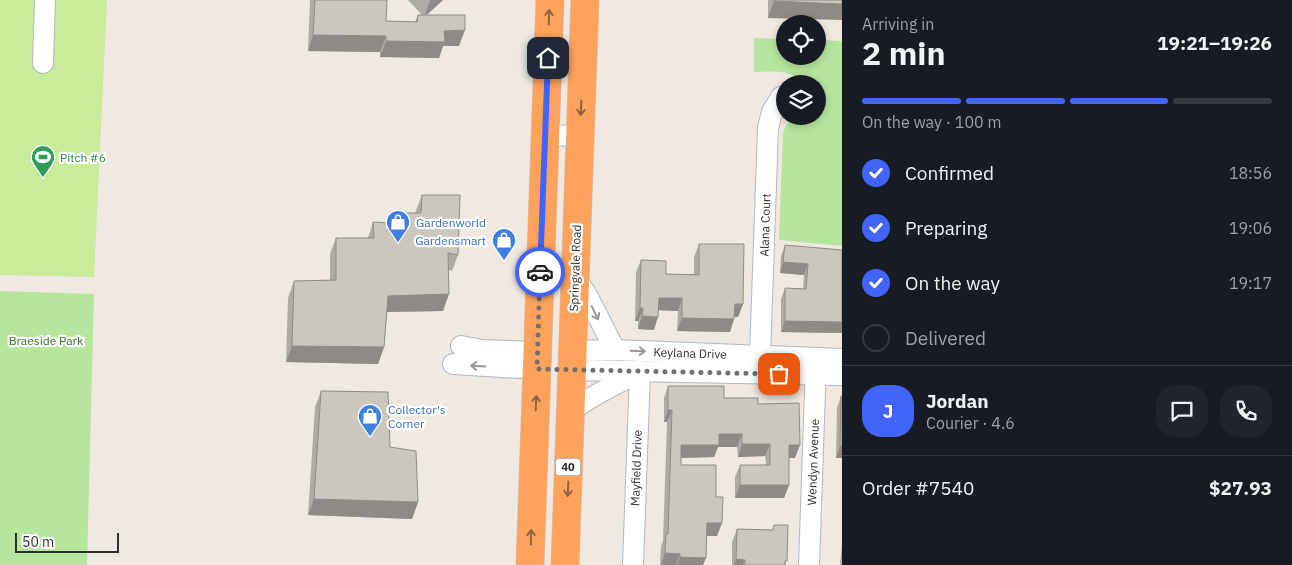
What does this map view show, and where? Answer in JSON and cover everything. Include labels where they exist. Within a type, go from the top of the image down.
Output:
[{"type":"highway","points":[[530,565],[550,0]]},
{"type":"highway","name":"Springvale Road","points":[[565,565],[584,0]]},
{"type":"highway","name":"Keylana Drive","points":[[537,361],[572,360]]},
{"type":"street","points":[[43,63],[45,0]]},
{"type":"street","name":"Alana Court","points":[[760,356],[768,128],[772,112],[776,105]]},
{"type":"street","points":[[545,135],[580,136]]},
{"type":"street","points":[[575,276],[615,350]]},
{"type":"street","name":"Keylana Drive","points":[[572,360],[615,350],[760,356],[816,367],[842,375]]},
{"type":"street","points":[[457,355],[537,361]]},
{"type":"street","name":"Keylana Drive","points":[[572,360],[640,371],[816,367],[842,359]]},
{"type":"street","name":"Wendyn Avenue","points":[[809,565],[816,367]]},
{"type":"street","points":[[571,411],[596,394],[640,371]]},
{"type":"street","name":"Mayfield Drive","points":[[633,565],[640,371]]},
{"type":"green space","points":[[0,0],[107,0],[94,277],[0,275]]},
{"type":"green space","points":[[754,38],[776,39],[776,65],[826,65],[826,40],[842,41],[842,246],[779,240],[783,132],[787,125],[826,125],[826,75],[754,72]]},
{"type":"green space","name":"Braeside Park","points":[[0,291],[94,294],[87,565],[0,565]]},
{"type":"building","points":[[315,0],[387,0],[386,21],[417,22],[418,15],[465,15],[465,30],[444,31],[445,42],[386,41],[386,36],[313,35]]},
{"type":"building","points":[[842,0],[842,4],[774,1]]},
{"type":"building","points":[[422,195],[460,195],[458,255],[448,253],[449,294],[388,296],[384,347],[292,346],[294,281],[336,280],[336,238],[374,238],[373,222],[392,223],[392,213],[421,213]]},
{"type":"building","points":[[699,244],[744,244],[743,304],[735,304],[734,319],[682,318],[682,298],[659,298],[658,317],[642,316],[643,308],[640,308],[641,260],[666,261],[666,274],[699,275]]},
{"type":"building","points":[[785,245],[842,250],[842,322],[785,321],[785,288],[806,289],[808,264],[783,262]]},
{"type":"building","points":[[668,386],[724,386],[724,398],[758,398],[758,404],[799,403],[800,445],[789,445],[789,485],[740,485],[740,465],[770,465],[770,444],[742,444],[742,434],[719,434],[719,445],[681,445],[681,465],[716,465],[716,497],[723,497],[722,523],[707,523],[706,558],[680,557],[680,554],[665,553],[666,534],[668,534],[672,410],[668,410]]},
{"type":"building","points":[[321,391],[388,392],[390,447],[416,451],[418,502],[314,499]]},
{"type":"building","points":[[841,396],[842,446],[840,446]]},
{"type":"building","points":[[774,525],[788,525],[787,561],[785,561],[785,565],[745,565],[745,560],[736,559],[737,529],[773,530]]},
{"type":"way so far","points":[[540,272],[537,369],[779,374]]},
{"type":"place","name":"Pitch #6","points":[[43,178]]},
{"type":"place","name":"Gardenworld","points":[[398,243]]},
{"type":"place","name":"Gardensmart","points":[[504,261]]},
{"type":"place","name":"Collector's Corner","points":[[370,437]]},
{"type":"route","points":[[540,272],[548,58]]}]
